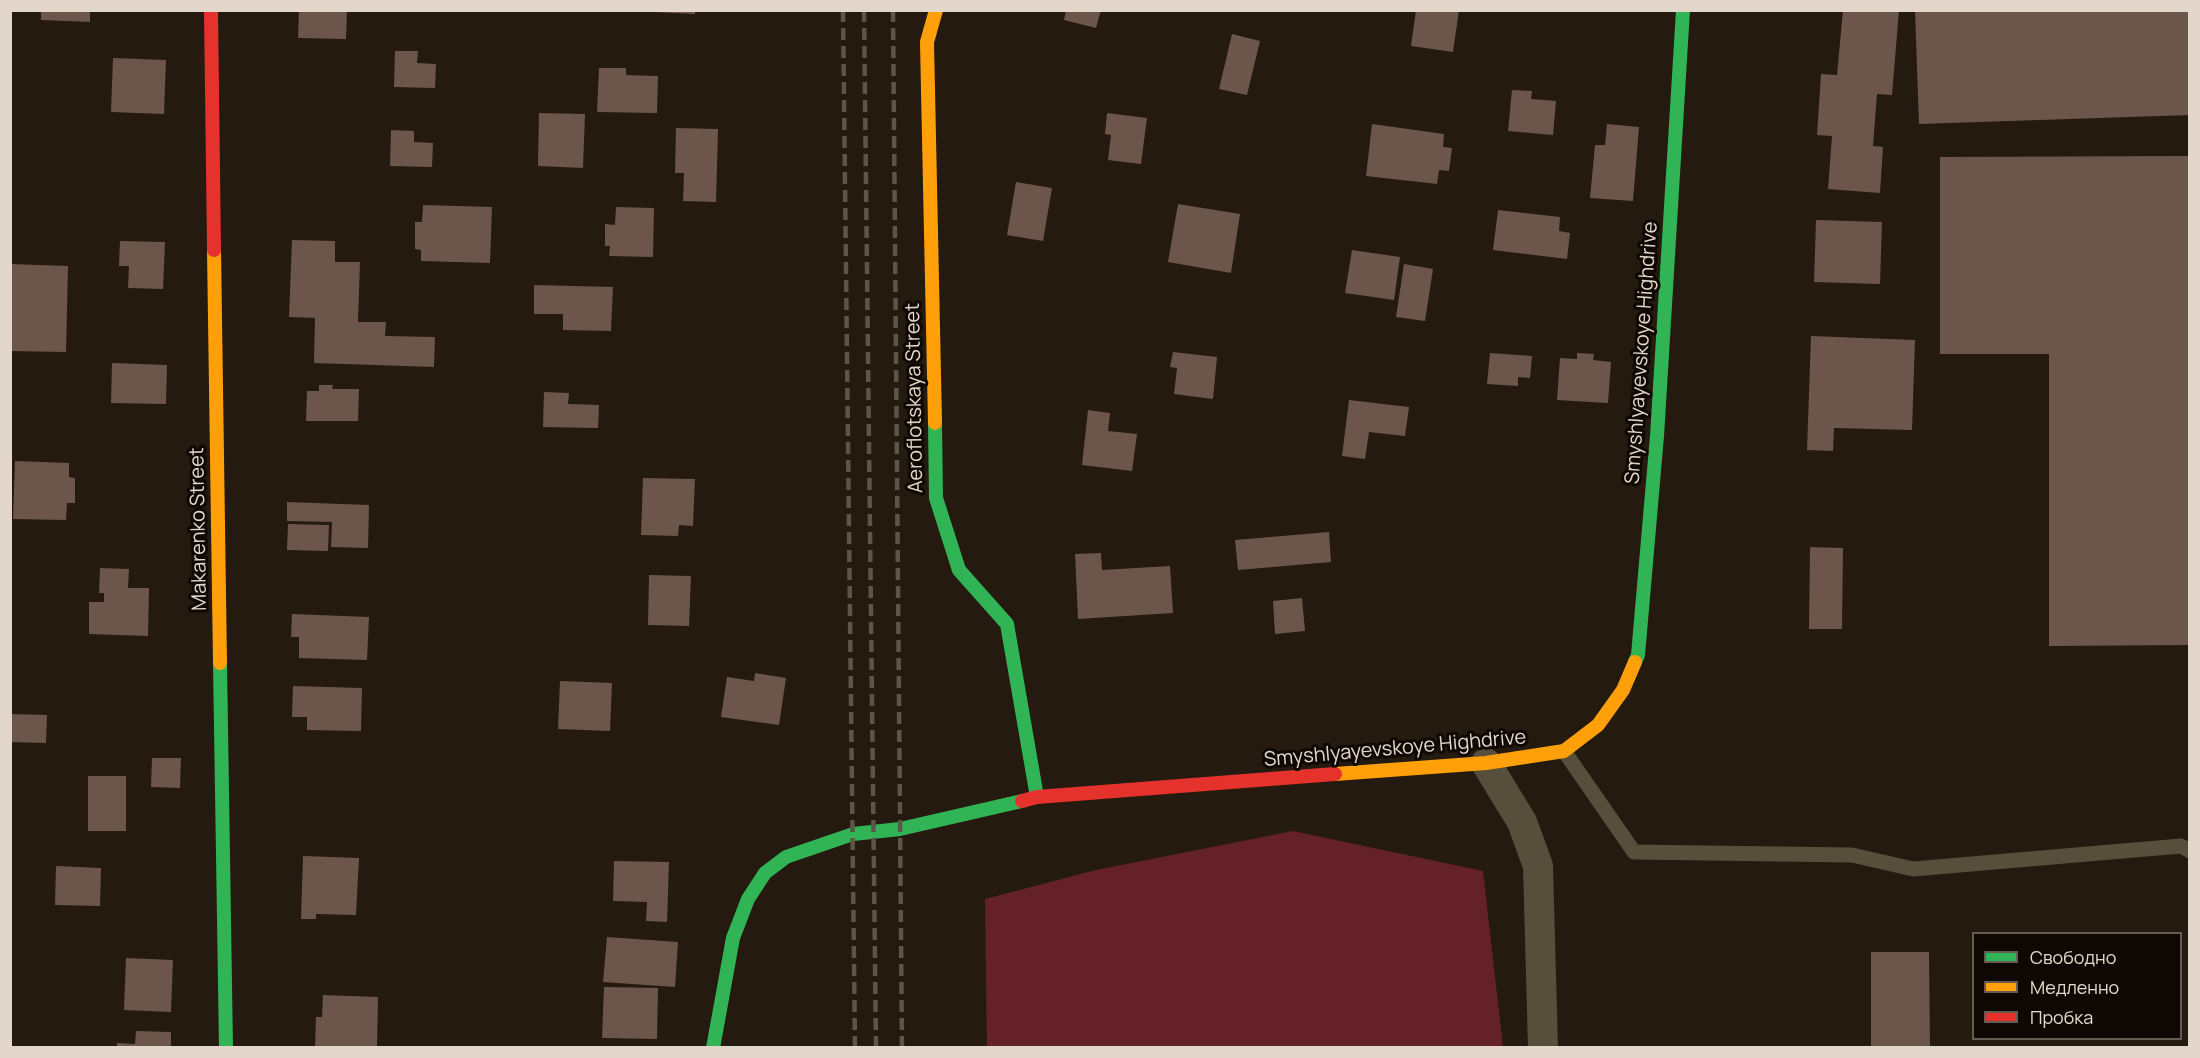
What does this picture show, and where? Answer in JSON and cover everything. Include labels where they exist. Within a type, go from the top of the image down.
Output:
[{"type":"street","name":"Makarenko Street","points":[[211,10],[226,1047]]},
{"type":"street","points":[[927,10],[927,42]]},
{"type":"street","name":"Aeroflotskaya Street","points":[[936,10],[927,42],[936,498],[959,570],[1008,624],[1037,797]]},
{"type":"street","name":"Smyshlyayevskoye Highdrive","points":[[713,1047],[733,938],[748,899],[765,873],[786,857],[853,834],[900,829],[1037,797],[1486,764],[1564,751],[1598,725],[1623,690],[1638,655],[1657,436],[1683,10]]},
{"type":"street","points":[[1486,764],[1522,822],[1538,867],[1543,1047]]},
{"type":"lane","points":[[1564,751],[1634,852],[1852,855],[1913,869],[2181,846],[2190,851]]},
{"type":"shaded area","points":[[1293,831],[1483,871],[1503,1047],[987,1047],[985,899],[1096,870]]},
{"type":"building","points":[[41,10],[90,10],[90,22],[41,20]]},
{"type":"building","points":[[299,10],[347,10],[346,39],[298,38]]},
{"type":"building","points":[[654,10],[695,10],[695,14],[654,12]]},
{"type":"building","points":[[1066,10],[1101,10],[1096,28],[1064,20]]},
{"type":"building","points":[[1416,10],[1459,10],[1453,52],[1411,46]]},
{"type":"building","points":[[1843,10],[1899,10],[1892,95],[1877,94],[1873,146],[1883,147],[1880,193],[1828,189],[1832,136],[1817,135],[1821,74],[1837,75]]},
{"type":"building","points":[[1915,10],[2190,10],[2190,115],[1919,124]]},
{"type":"building","points":[[1232,34],[1260,41],[1247,95],[1219,89]]},
{"type":"building","points":[[395,51],[418,51],[417,63],[436,64],[435,88],[394,87]]},
{"type":"building","points":[[113,58],[166,60],[164,114],[111,112]]},
{"type":"building","points":[[599,68],[626,68],[626,75],[658,76],[657,113],[597,112]]},
{"type":"building","points":[[1512,90],[1532,91],[1531,99],[1556,101],[1553,135],[1508,131]]},
{"type":"building","points":[[539,113],[585,114],[583,168],[538,166]]},
{"type":"building","points":[[1107,113],[1147,118],[1141,164],[1108,160],[1111,135],[1105,134]]},
{"type":"building","points":[[1372,124],[1444,134],[1443,147],[1452,148],[1449,171],[1439,170],[1437,184],[1366,176]]},
{"type":"building","points":[[1607,124],[1639,127],[1633,201],[1590,198],[1595,145],[1605,145]]},
{"type":"building","points":[[676,128],[718,129],[716,202],[683,201],[684,173],[675,173]]},
{"type":"building","points":[[391,130],[414,131],[414,142],[433,143],[432,167],[390,166]]},
{"type":"building","points":[[2190,156],[2190,645],[2049,646],[2049,354],[1940,354],[1940,157]]},
{"type":"building","points":[[1016,182],[1052,188],[1043,241],[1007,235]]},
{"type":"building","points":[[1178,204],[1240,214],[1231,273],[1168,262]]},
{"type":"building","points":[[423,205],[492,207],[490,263],[421,261],[421,250],[415,249],[415,222],[422,222]]},
{"type":"building","points":[[616,207],[654,208],[653,257],[609,256],[610,246],[605,246],[605,224],[615,225]]},
{"type":"building","points":[[1498,210],[1560,217],[1559,231],[1570,233],[1567,259],[1493,250]]},
{"type":"building","points":[[1816,220],[1882,222],[1880,284],[1814,282]]},
{"type":"building","points":[[292,240],[335,241],[335,262],[360,262],[358,322],[386,322],[385,336],[435,337],[434,367],[314,363],[315,318],[289,317]]},
{"type":"building","points":[[120,241],[165,242],[163,289],[128,288],[129,266],[119,266]]},
{"type":"building","points":[[1352,250],[1400,257],[1394,300],[1345,293]]},
{"type":"building","points":[[10,264],[68,266],[66,352],[10,351]]},
{"type":"building","points":[[1404,264],[1433,269],[1425,321],[1396,317]]},
{"type":"building","points":[[534,285],[613,287],[611,331],[563,330],[563,314],[534,314]]},
{"type":"building","points":[[1811,336],[1915,340],[1912,430],[1834,428],[1833,451],[1807,450]]},
{"type":"building","points":[[1173,352],[1217,357],[1213,399],[1174,394],[1177,368],[1170,367]]},
{"type":"building","points":[[1490,353],[1532,356],[1530,378],[1518,377],[1518,386],[1487,384]]},
{"type":"building","points":[[1577,353],[1594,354],[1593,360],[1611,362],[1608,403],[1557,400],[1560,358],[1577,359]]},
{"type":"building","points":[[112,363],[167,365],[166,404],[111,403]]},
{"type":"building","points":[[319,385],[333,385],[332,389],[359,389],[358,421],[306,421],[307,391],[319,391]]},
{"type":"building","points":[[544,392],[569,393],[568,404],[599,405],[598,428],[543,427]]},
{"type":"building","points":[[1349,400],[1409,407],[1405,436],[1369,432],[1365,459],[1342,456]]},
{"type":"building","points":[[1088,410],[1110,413],[1108,431],[1137,434],[1132,471],[1082,465]]},
{"type":"building","points":[[15,461],[69,463],[69,477],[75,478],[75,503],[67,503],[66,520],[13,519]]},
{"type":"building","points":[[643,478],[695,479],[693,526],[679,525],[678,536],[641,535]]},
{"type":"building","points":[[287,502],[369,505],[368,548],[331,547],[332,522],[287,521]]},
{"type":"building","points":[[288,524],[329,525],[328,551],[287,550]]},
{"type":"building","points":[[1329,532],[1331,562],[1238,570],[1235,540]]},
{"type":"building","points":[[1810,547],[1843,548],[1842,629],[1809,629]]},
{"type":"building","points":[[1101,553],[1102,570],[1170,566],[1173,613],[1078,619],[1075,554]]},
{"type":"building","points":[[100,568],[129,569],[128,588],[149,588],[148,636],[89,634],[89,602],[104,602],[104,593],[99,593]]},
{"type":"building","points":[[649,575],[691,576],[689,626],[648,625]]},
{"type":"building","points":[[1302,598],[1305,631],[1275,634],[1273,601]]},
{"type":"building","points":[[292,614],[369,617],[367,660],[299,658],[299,637],[291,637]]},
{"type":"building","points":[[755,673],[786,678],[779,725],[721,717],[727,677],[754,681]]},
{"type":"building","points":[[560,681],[612,683],[610,731],[558,729]]},
{"type":"building","points":[[293,686],[362,688],[361,731],[307,730],[307,717],[292,717]]},
{"type":"building","points":[[10,714],[47,715],[46,743],[10,742]]},
{"type":"building","points":[[152,758],[181,758],[180,788],[151,787]]},
{"type":"building","points":[[88,776],[126,776],[126,831],[88,831]]},
{"type":"building","points":[[303,856],[359,858],[356,915],[316,914],[316,919],[301,919]]},
{"type":"building","points":[[614,861],[669,862],[667,922],[646,921],[647,902],[613,901]]},
{"type":"building","points":[[56,866],[101,868],[100,906],[55,905]]},
{"type":"building","points":[[607,937],[678,942],[675,987],[603,982]]},
{"type":"building","points":[[1871,952],[1929,952],[1930,1048],[1871,1048]]},
{"type":"building","points":[[126,958],[173,960],[171,1012],[124,1010]]},
{"type":"building","points":[[604,987],[658,988],[657,1039],[602,1038]]},
{"type":"building","points":[[323,995],[378,997],[377,1048],[315,1048],[316,1017],[322,1017]]},
{"type":"building","points":[[136,1031],[171,1032],[171,1048],[117,1048],[117,1043],[135,1044]]},
{"type":"railway","points":[[843,10],[855,1048]]},
{"type":"railway","points":[[864,10],[876,1048]]},
{"type":"railway","points":[[893,10],[902,1048]]},
{"type":"traffic: fast","points":[[1635,662],[1638,655],[1657,436],[1683,10]]},
{"type":"traffic: fast","points":[[935,423],[936,498],[959,570],[1007,624],[1037,797]]},
{"type":"traffic: fast","points":[[220,663],[226,1048]]},
{"type":"traffic: fast","points":[[713,1048],[733,938],[748,899],[765,873],[786,857],[853,834],[900,829],[1022,801]]},
{"type":"traffic: slow","points":[[935,423],[927,42],[936,10]]},
{"type":"traffic: slow","points":[[214,250],[220,663]]},
{"type":"traffic: slow","points":[[1335,774],[1486,763],[1564,751],[1598,725],[1623,690],[1635,662]]},
{"type":"traffic: jam","points":[[211,10],[214,250]]},
{"type":"traffic: jam","points":[[1022,801],[1037,797],[1335,774]]}]
